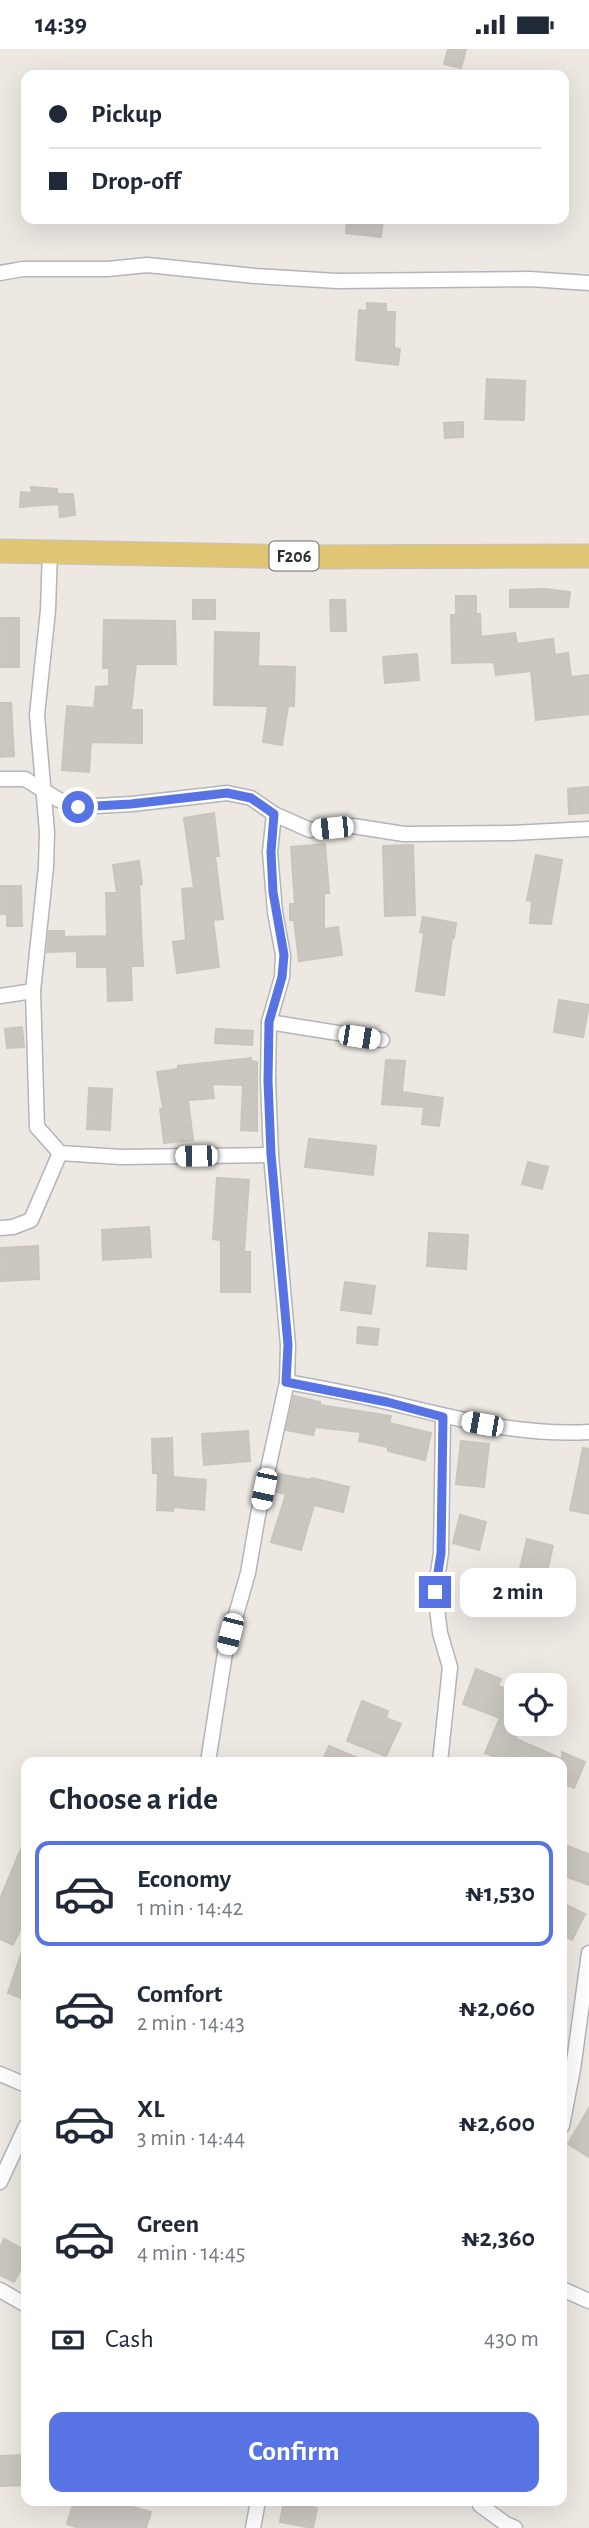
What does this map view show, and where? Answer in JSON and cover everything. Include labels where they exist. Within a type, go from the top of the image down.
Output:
[{"type":"main road","name":"F206","points":[[0,551],[300,557],[589,557]]},
{"type":"street","points":[[0,273],[23,269],[108,269],[147,265],[337,281],[530,279],[589,283]]},
{"type":"street","points":[[50,550],[48,610],[37,715],[47,832],[33,991],[37,1127],[60,1153],[121,1157],[271,1154]]},
{"type":"street","points":[[0,779],[25,779],[45,792],[78,807],[227,793],[251,798],[274,814],[310,830],[353,826],[404,834],[512,834],[589,829]]},
{"type":"street","points":[[209,1757],[225,1653],[248,1573],[286,1382],[288,1345],[271,1154],[268,1081],[269,1022],[282,977],[284,955],[275,912],[271,852],[274,814]]},
{"type":"street","points":[[0,996],[33,991]]},
{"type":"street","points":[[269,1022],[382,1040]]},
{"type":"street","points":[[0,1228],[13,1227],[31,1220],[60,1153]]},
{"type":"street","points":[[286,1382],[387,1402],[443,1417],[559,1434],[589,1433]]},
{"type":"street","points":[[441,1757],[450,1667],[440,1633],[435,1592],[441,1553],[443,1417]]},
{"type":"street","points":[[567,2110],[580,2070],[589,1954]]},
{"type":"street","points":[[0,2074],[21,2083]]},
{"type":"street","points":[[0,2182],[21,2137]]},
{"type":"street","points":[[0,2290],[21,2302]]},
{"type":"street","points":[[567,2291],[589,2301]]},
{"type":"street","points":[[253,2528],[257,2506]]},
{"type":"street","points":[[481,2506],[506,2525],[515,2528]]},
{"type":"building","points":[[448,49],[466,49],[461,68],[444,64]]},
{"type":"building","points":[[347,224],[382,224],[381,237],[346,233]]},
{"type":"building","points":[[367,303],[386,304],[386,312],[395,312],[394,348],[400,349],[398,365],[356,360],[359,310],[367,311]]},
{"type":"building","points":[[487,379],[525,381],[524,420],[485,419]]},
{"type":"building","points":[[463,422],[463,437],[445,438],[444,423]]},
{"type":"building","points":[[31,487],[57,489],[57,494],[73,494],[75,515],[60,517],[59,504],[20,507],[21,492],[32,493]]},
{"type":"building","points":[[546,589],[570,592],[568,607],[510,607],[510,590]]},
{"type":"building","points":[[456,596],[476,596],[476,614],[480,614],[481,637],[515,633],[517,644],[553,639],[555,655],[568,653],[571,677],[589,675],[589,714],[536,720],[531,671],[496,675],[494,662],[452,663],[451,615],[456,615]]},
{"type":"building","points":[[193,600],[215,600],[215,619],[193,619]]},
{"type":"building","points":[[330,600],[345,600],[346,631],[331,631]]},
{"type":"building","points":[[0,618],[19,618],[19,667],[0,667]]},
{"type":"building","points":[[104,620],[175,621],[176,664],[136,664],[131,710],[142,710],[142,743],[91,742],[89,772],[62,770],[67,706],[94,708],[96,687],[109,686],[109,668],[103,668]]},
{"type":"building","points":[[215,632],[259,633],[258,666],[295,667],[294,706],[288,706],[282,745],[263,742],[268,706],[214,705]]},
{"type":"building","points":[[417,654],[419,680],[385,683],[383,657]]},
{"type":"building","points":[[0,703],[11,703],[14,756],[0,757]]},
{"type":"building","points":[[589,787],[589,813],[569,814],[568,789]]},
{"type":"building","points":[[214,813],[219,856],[215,856],[223,919],[213,920],[219,967],[177,973],[173,942],[186,940],[182,889],[194,888],[184,818]]},
{"type":"building","points":[[325,844],[329,893],[324,893],[324,929],[338,927],[342,955],[299,961],[294,920],[290,920],[290,904],[295,904],[291,847]]},
{"type":"building","points":[[413,845],[415,915],[385,916],[383,846]]},
{"type":"building","points":[[536,855],[562,860],[551,924],[530,923],[532,901],[527,900]]},
{"type":"building","points":[[139,861],[142,884],[139,885],[143,966],[131,966],[132,1000],[108,1001],[107,967],[77,967],[77,951],[47,952],[49,931],[64,931],[64,937],[107,936],[106,893],[117,893],[113,865]]},
{"type":"building","points":[[0,886],[21,886],[22,926],[7,926],[7,914],[0,914]]},
{"type":"building","points":[[423,917],[456,923],[444,995],[416,991],[424,933],[420,932]]},
{"type":"building","points":[[559,1000],[589,1005],[583,1037],[554,1032]]},
{"type":"building","points":[[22,1027],[24,1047],[7,1048],[5,1029]]},
{"type":"building","points":[[216,1029],[253,1031],[252,1045],[215,1043]]},
{"type":"building","points":[[251,1058],[251,1061],[257,1062],[257,1131],[241,1130],[243,1085],[212,1084],[214,1098],[188,1100],[193,1140],[164,1143],[160,1109],[163,1108],[157,1072],[178,1069],[178,1066]]},
{"type":"building","points":[[386,1060],[405,1061],[402,1092],[443,1098],[439,1126],[422,1124],[424,1107],[382,1104]]},
{"type":"building","points":[[89,1088],[112,1089],[110,1130],[87,1129]]},
{"type":"building","points":[[309,1139],[376,1146],[373,1175],[305,1167]]},
{"type":"building","points":[[528,1162],[548,1167],[542,1189],[522,1184]]},
{"type":"building","points":[[217,1178],[249,1180],[244,1252],[250,1252],[250,1292],[221,1292],[221,1240],[213,1239]]},
{"type":"building","points":[[149,1227],[151,1257],[103,1260],[102,1230]]},
{"type":"building","points":[[429,1233],[468,1235],[466,1269],[427,1266]]},
{"type":"building","points":[[38,1246],[39,1279],[0,1281],[0,1248]]},
{"type":"building","points":[[345,1282],[375,1286],[371,1314],[341,1310]]},
{"type":"building","points":[[358,1327],[379,1329],[377,1345],[357,1343]]},
{"type":"building","points":[[294,1396],[320,1402],[320,1405],[391,1416],[389,1423],[431,1433],[425,1460],[388,1451],[388,1447],[359,1441],[361,1432],[315,1427],[313,1435],[286,1430]]},
{"type":"building","points":[[248,1431],[250,1461],[204,1465],[202,1434]]},
{"type":"building","points":[[172,1438],[173,1477],[206,1480],[204,1510],[173,1507],[173,1511],[157,1510],[158,1473],[153,1473],[152,1439]]},
{"type":"building","points":[[461,1441],[489,1444],[484,1487],[456,1484]]},
{"type":"building","points":[[583,1448],[589,1449],[589,1514],[570,1510]]},
{"type":"building","points":[[278,1474],[312,1478],[349,1487],[343,1512],[314,1505],[301,1550],[271,1542],[286,1494],[275,1492]]},
{"type":"building","points":[[460,1515],[486,1522],[479,1550],[453,1543]]},
{"type":"building","points":[[527,1539],[553,1546],[546,1575],[520,1569]]},
{"type":"building","points":[[471,1570],[501,1579],[495,1597],[465,1588]]},
{"type":"building","points":[[476,1669],[501,1679],[498,1686],[504,1688],[504,1736],[516,1736],[516,1739],[557,1757],[494,1757],[485,1753],[500,1718],[463,1704]]},
{"type":"building","points":[[362,1701],[388,1711],[386,1718],[401,1724],[386,1756],[347,1741]]},
{"type":"building","points":[[329,1746],[355,1757],[324,1757]]},
{"type":"building","points":[[562,1752],[585,1762],[574,1788],[567,1785],[567,1757],[562,1757]]},
{"type":"building","points":[[567,1846],[589,1854],[589,1885],[567,1877]]},
{"type":"building","points":[[21,1849],[21,1928],[13,1945],[0,1939],[0,1899]]},
{"type":"building","points":[[567,1905],[585,1914],[572,1940],[567,1938]]},
{"type":"building","points":[[21,1955],[21,1998],[8,1993]]},
{"type":"building","points":[[589,2108],[589,2157],[568,2144]]},
{"type":"building","points":[[4,2239],[21,2248],[21,2269],[14,2282],[0,2275],[0,2248]]},
{"type":"building","points":[[21,2455],[21,2485],[0,2486],[0,2456]]},
{"type":"building","points":[[72,2506],[129,2506],[151,2512],[146,2528],[79,2528],[67,2524]]},
{"type":"building","points":[[283,2506],[317,2508],[313,2528],[280,2522]]},
{"type":"route","points":[[78,807],[227,793],[251,798],[274,814],[271,852],[273,892],[284,955],[282,977],[269,1022],[268,1081],[271,1154],[288,1345],[286,1382],[387,1402],[443,1417],[441,1553],[435,1592]]}]
